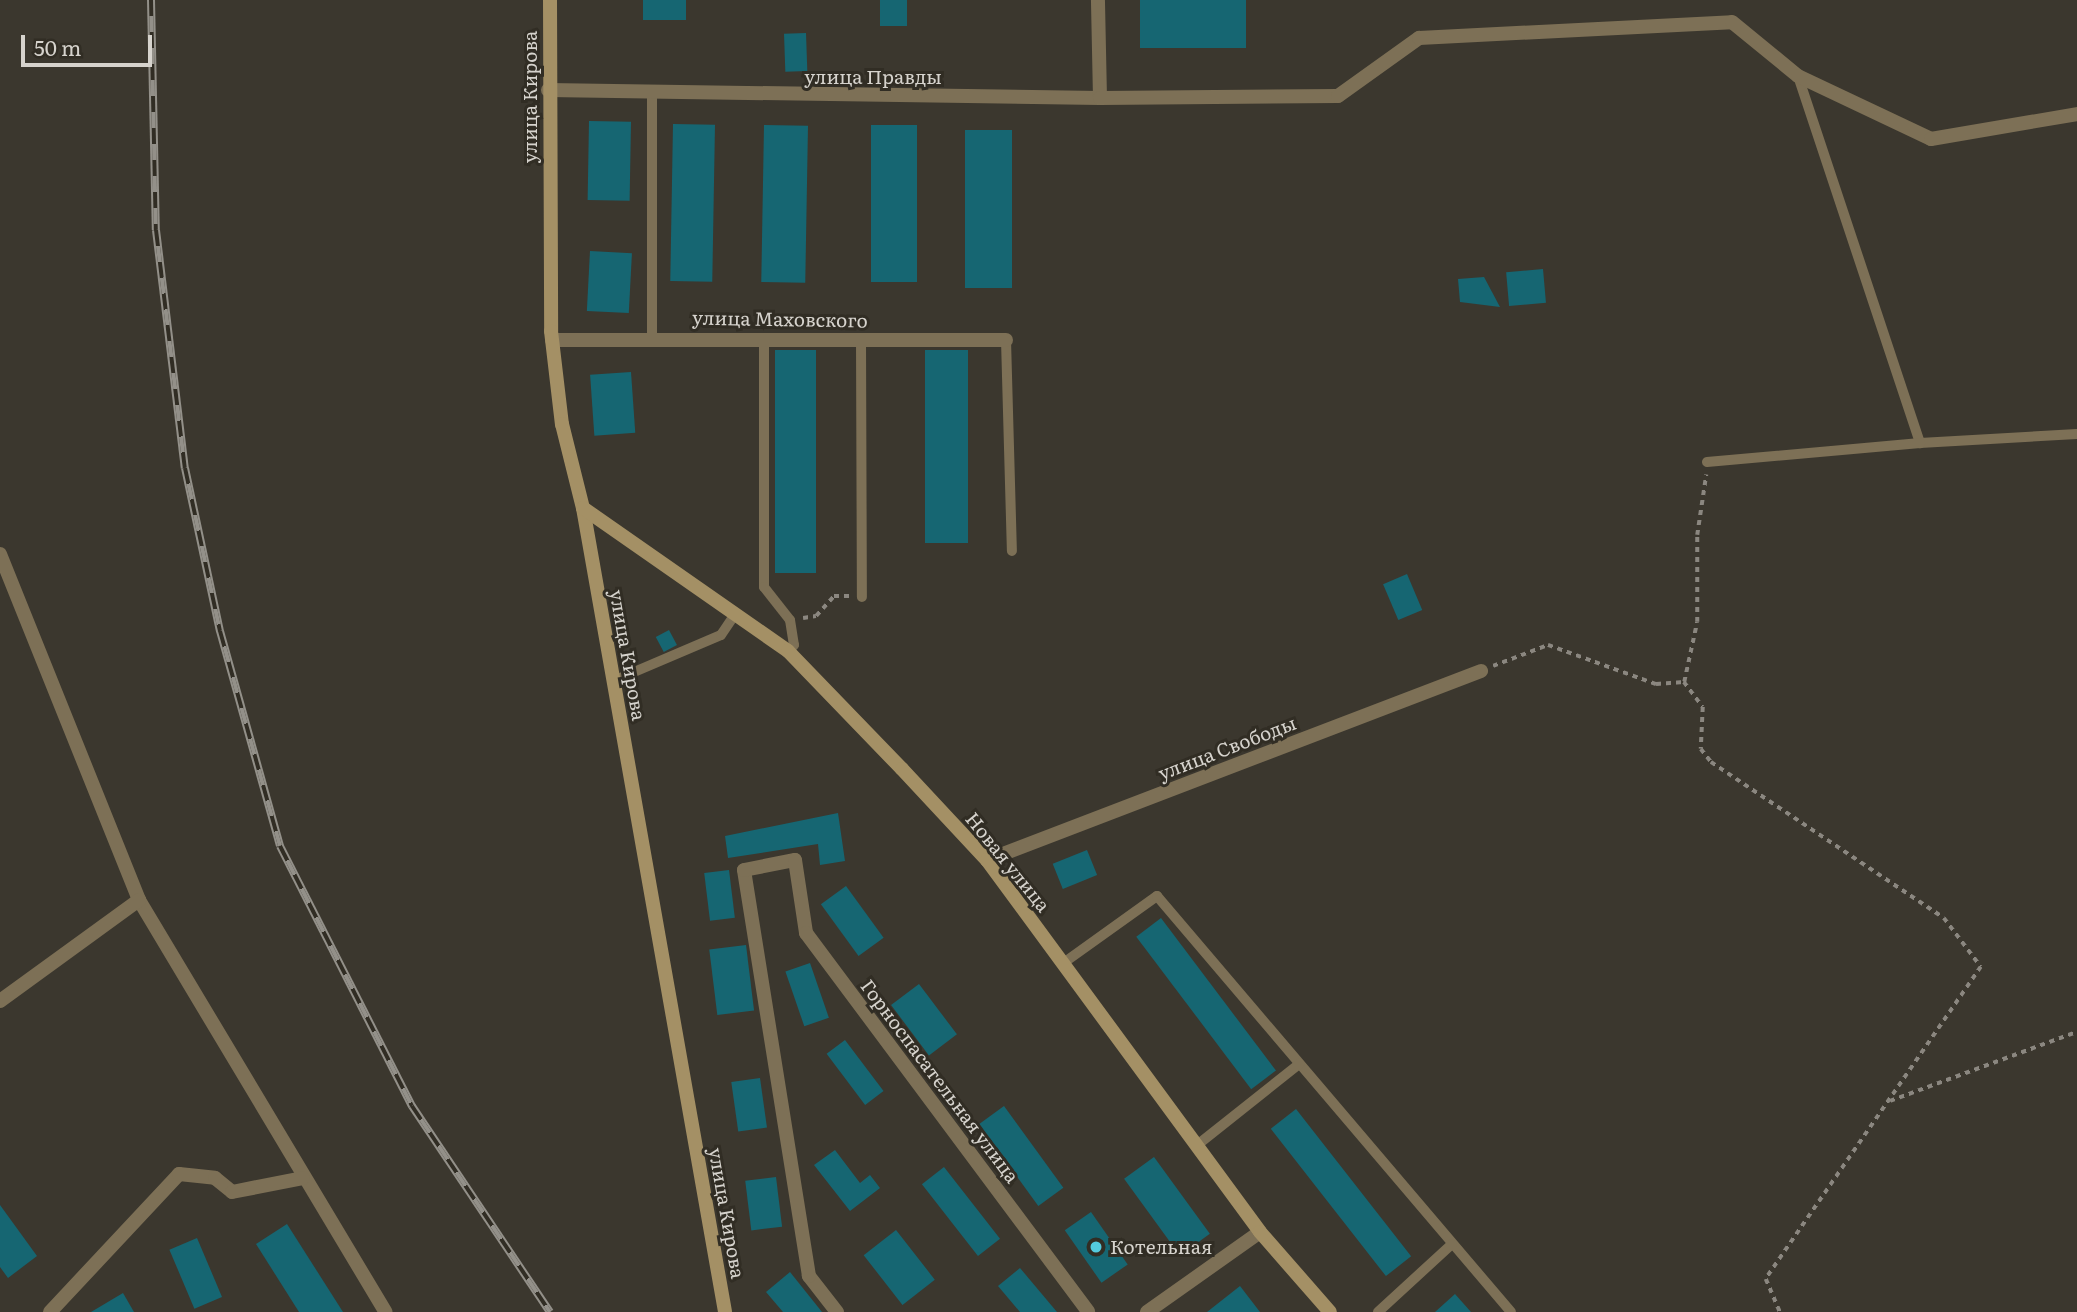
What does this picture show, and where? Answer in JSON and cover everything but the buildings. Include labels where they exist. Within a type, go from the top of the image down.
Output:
[{"type":"main road","name":"улица Кирова","points":[[550,0],[548,90],[552,340],[562,424],[583,508],[725,1312]]},
{"type":"main road","name":"Новая улица","points":[[583,508],[788,651],[986,860],[1260,1232],[1330,1312]]},
{"type":"street","points":[[1098,0],[1100,98]]},
{"type":"street","name":"улица Правды","points":[[548,90],[652,95],[1100,98],[1338,96],[1419,38],[1731,22],[1798,76],[1931,139],[2077,114]]},
{"type":"street","name":"улица Маховского","points":[[552,340],[652,337],[1006,340]]},
{"type":"street","points":[[0,554],[139,900],[303,1178],[386,1312]]},
{"type":"street","name":"улица Свободы","points":[[986,860],[1481,671]]},
{"type":"street","name":"Горноспасательная улица","points":[[837,1312],[808,1276],[744,870],[795,860],[806,933],[1088,1312]]},
{"type":"street","points":[[0,1001],[139,900]]},
{"type":"street","points":[[50,1312],[178,1174],[215,1178],[232,1192],[303,1178]]},
{"type":"street","points":[[1147,1312],[1260,1232]]},
{"type":"lane","points":[[1798,76],[1920,443]]},
{"type":"lane","points":[[652,95],[652,337]]},
{"type":"lane","points":[[764,338],[764,587],[790,620],[794,645],[788,651]]},
{"type":"lane","points":[[861,340],[862,597]]},
{"type":"lane","points":[[1006,340],[1012,551]]},
{"type":"lane","points":[[1707,462],[1920,443],[2077,434]]},
{"type":"lane","points":[[613,681],[721,635],[735,614]]},
{"type":"lane","points":[[1062,964],[1157,896],[1511,1312]]},
{"type":"lane","points":[[1196,1146],[1299,1064]]},
{"type":"lane","points":[[1378,1312],[1452,1244]]},
{"type":"path","points":[[1707,462],[1697,535],[1697,622],[1684,682],[1703,707],[1700,748],[1711,762],[1944,918],[1981,967],[1766,1279],[1780,1312]]},
{"type":"path","points":[[790,620],[816,616],[834,596],[862,597]]},
{"type":"path","points":[[1481,671],[1548,645],[1656,684],[1684,682]]},
{"type":"path","points":[[1888,1102],[2077,1032]]},
{"type":"railway","points":[[151,0],[156,230],[185,468],[220,631],[280,846],[412,1106],[550,1312]]},
{"type":"place","name":"Котельная","points":[[1096,1247]]}]
